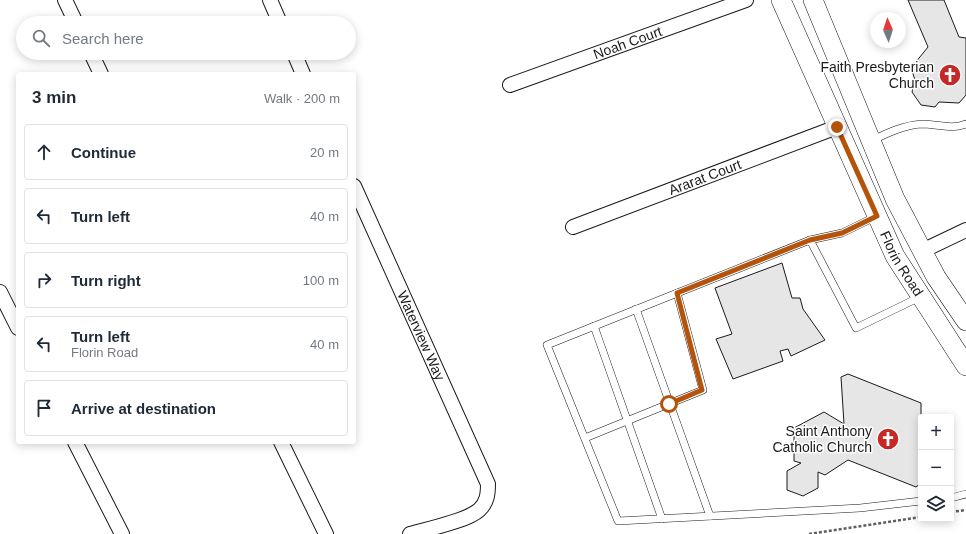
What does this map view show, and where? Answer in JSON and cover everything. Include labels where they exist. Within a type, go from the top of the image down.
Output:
[{"type":"main road","name":"Florin Road","points":[[781,0],[895,256],[966,366]]},
{"type":"main road","name":"Florin Road","points":[[814,0],[895,199],[936,277],[966,321]]},
{"type":"street","points":[[65,0],[73,16]]},
{"type":"street","points":[[270,0],[277,16]]},
{"type":"street","name":"Noah Court","points":[[510,85],[746,0]]},
{"type":"street","points":[[94,60],[100,72]]},
{"type":"street","points":[[297,60],[302,72]]},
{"type":"street","name":"Ararat Court","points":[[573,226],[837,127]]},
{"type":"street","name":"Waterview Way","points":[[356,190],[488,484],[486,500],[480,509],[472,515],[410,534]]},
{"type":"street","points":[[922,250],[966,230]]},
{"type":"street","points":[[0,292],[16,324]]},
{"type":"street","points":[[77,444],[122,534]]},
{"type":"street","points":[[282,444],[326,534]]},
{"type":"lane","points":[[871,141],[899,128],[922,124],[942,126],[963,126],[966,124]]},
{"type":"lane","points":[[877,216],[842,233],[810,240],[547,345],[618,521],[860,508],[918,501]]},
{"type":"lane","points":[[810,240],[856,328],[920,296]]},
{"type":"lane","points":[[585,438],[702,390],[677,293]]},
{"type":"lane","points":[[636,309],[710,516]]},
{"type":"lane","points":[[594,326],[629,420],[662,519]]},
{"type":"lane","points":[[954,497],[966,494]]},
{"type":"path","points":[[954,512],[966,510]]},
{"type":"path","points":[[809,534],[918,517]]},
{"type":"building","points":[[908,0],[944,0],[959,37],[966,38],[966,95],[959,103],[939,102],[935,107],[921,105],[912,92],[915,80],[911,68],[928,47]]},
{"type":"building","points":[[782,263],[792,298],[800,298],[803,309],[825,340],[791,356],[788,349],[780,351],[783,361],[733,379],[716,339],[732,334],[715,288]]},
{"type":"building","points":[[848,374],[921,403],[921,414],[918,414],[918,485],[916,487],[848,460],[825,475],[818,472],[818,488],[803,496],[787,490],[787,471],[801,463],[794,461],[794,428],[824,412],[844,424],[841,377]]},
{"type":"place","name":"Faith Presbyterian Church","points":[[950,75]]},
{"type":"place","name":"Saint Anthony Catholic Church","points":[[888,439]]},
{"type":"route","points":[[669,404],[702,390],[677,293],[810,240],[842,233],[877,216],[837,127]]}]
